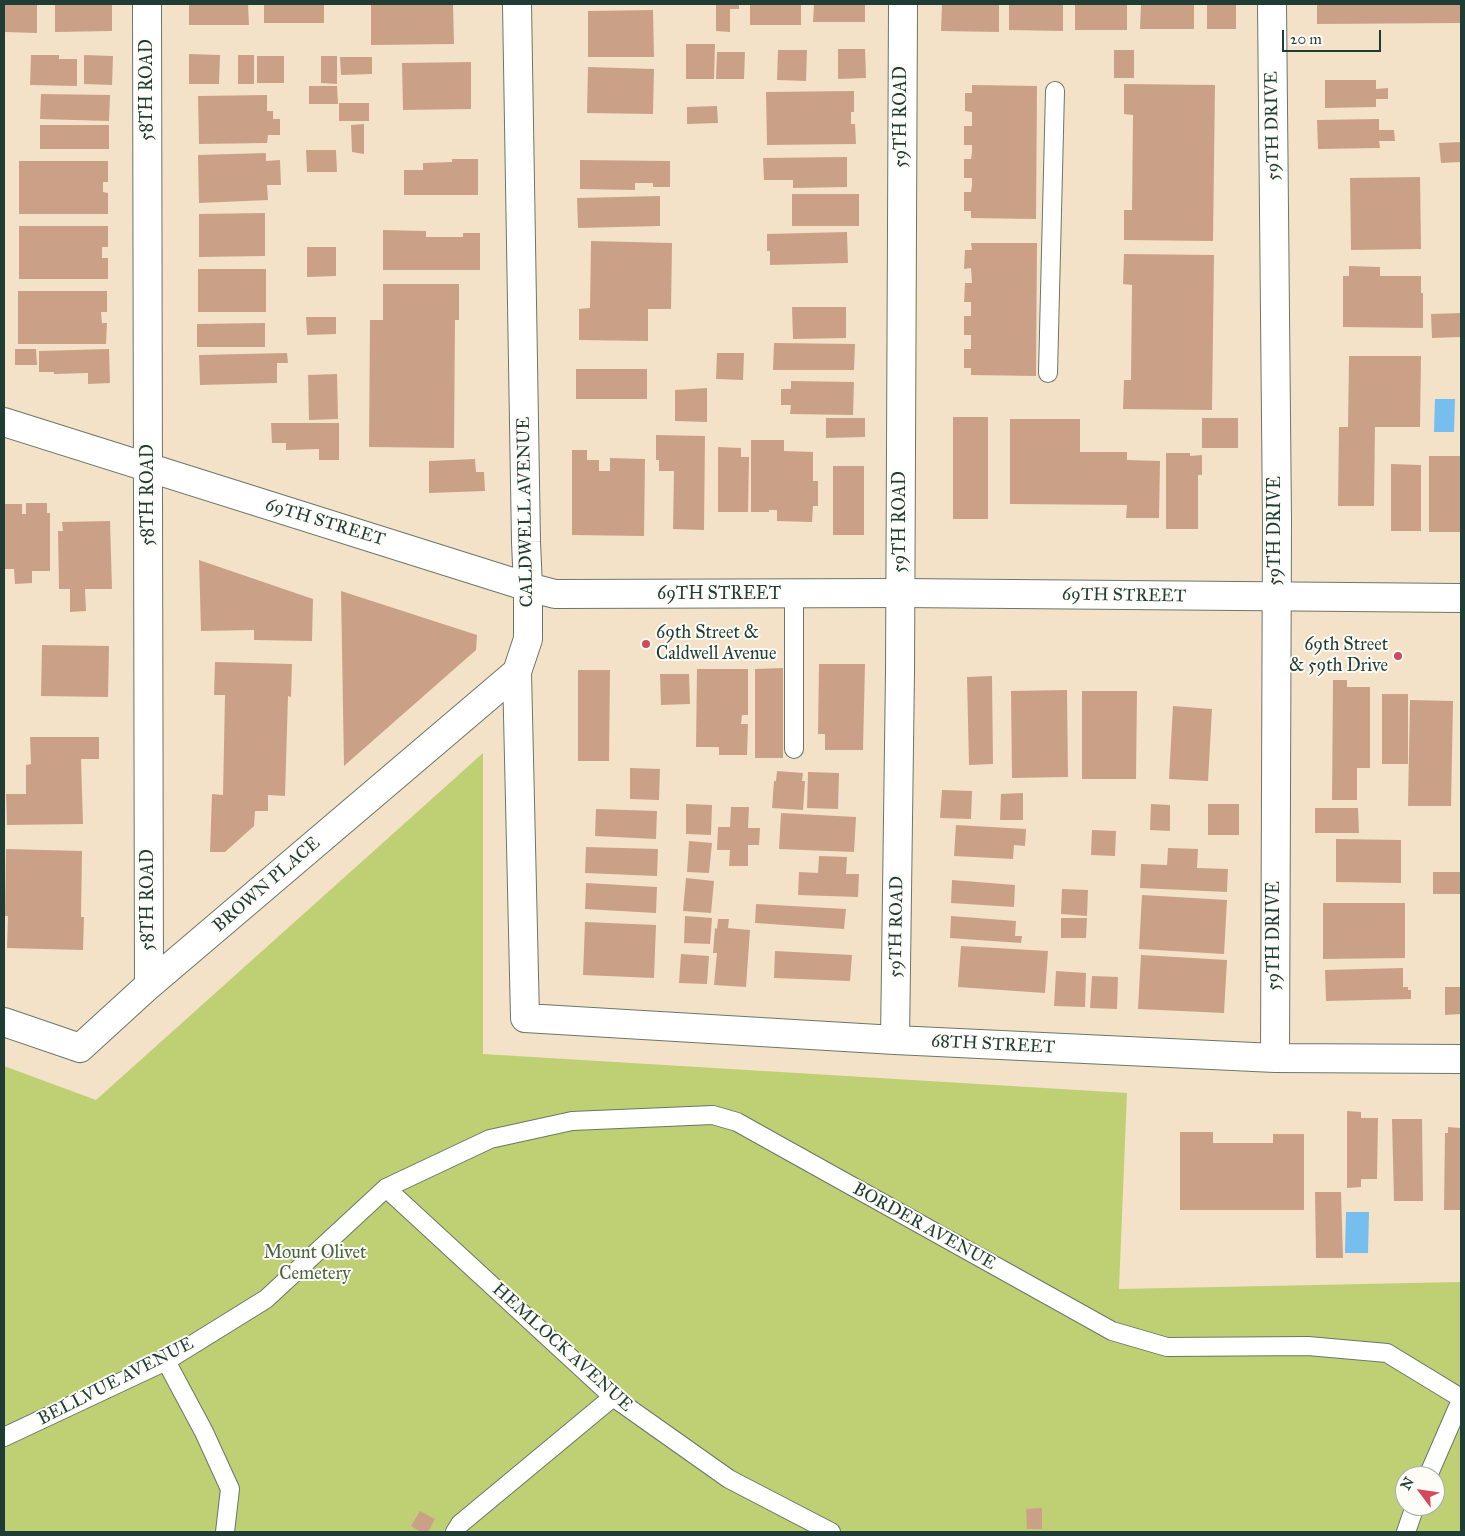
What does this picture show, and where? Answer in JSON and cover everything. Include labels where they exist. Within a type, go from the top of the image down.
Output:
[{"type":"street","name":"58TH ROAD","points":[[147,4],[149,986]]},
{"type":"street","name":"CALDWELL AVENUE","points":[[517,4],[528,587],[528,639],[517,672],[525,1018]]},
{"type":"street","name":"59TH ROAD","points":[[895,1040],[901,594],[903,4]]},
{"type":"street","name":"59TH DRIVE","points":[[1272,4],[1276,598],[1275,1058]]},
{"type":"street","name":"69TH STREET","points":[[4,422],[555,594],[901,594],[1461,598]]},
{"type":"street","name":"BROWN PLACE","points":[[4,1022],[80,1048],[149,986],[517,672]]},
{"type":"street","name":"68TH STREET","points":[[525,1018],[895,1040],[1275,1058],[1461,1059]]},
{"type":"lane","points":[[1048,373],[1055,91]]},
{"type":"lane","points":[[794,594],[794,749]]},
{"type":"lane","name":"BORDER AVENUE","points":[[386,1188],[490,1139],[572,1121],[713,1115],[737,1122],[1112,1331],[1167,1347],[1308,1346],[1387,1352],[1461,1399]]},
{"type":"lane","name":"BELLVUE AVENUE","points":[[4,1437],[166,1361],[266,1299],[386,1188]]},
{"type":"lane","name":"HEMLOCK AVENUE","points":[[386,1188],[613,1397],[730,1479],[832,1532]]},
{"type":"lane","points":[[166,1361],[204,1432],[230,1489],[225,1532]]},
{"type":"lane","points":[[455,1532],[460,1524],[613,1397]]},
{"type":"lane","points":[[1432,1466],[1461,1399]]},
{"type":"lane","points":[[1406,1532],[1411,1516]]},
{"type":"green space","name":"Mount Olivet Cemetery","points":[[483,753],[483,1054],[1127,1093],[1119,1289],[1461,1282],[1461,1532],[4,1532],[4,1066],[96,1100]]},
{"type":"water","points":[[1435,399],[1455,399],[1454,432],[1434,432]]},
{"type":"water","points":[[1346,1212],[1369,1212],[1368,1253],[1345,1253]]},
{"type":"building","points":[[4,4],[37,4],[37,33],[4,32]]},
{"type":"building","points":[[55,4],[112,4],[112,31],[55,32]]},
{"type":"building","points":[[189,4],[248,4],[249,25],[189,25]]},
{"type":"building","points":[[264,4],[324,4],[324,23],[264,23]]},
{"type":"building","points":[[371,4],[453,4],[454,44],[371,45]]},
{"type":"building","points":[[716,4],[739,4],[739,9],[730,9],[730,32],[716,31]]},
{"type":"building","points":[[750,4],[801,4],[801,25],[750,25]]},
{"type":"building","points":[[814,4],[865,4],[865,22],[813,22]]},
{"type":"building","points":[[942,4],[999,4],[999,32],[941,31]]},
{"type":"building","points":[[1009,4],[1063,4],[1063,31],[1009,30]]},
{"type":"building","points":[[1075,4],[1127,4],[1127,30],[1075,30]]},
{"type":"building","points":[[1141,4],[1194,4],[1194,29],[1140,29]]},
{"type":"building","points":[[1207,4],[1236,4],[1236,29],[1207,29]]},
{"type":"building","points":[[1317,4],[1461,4],[1461,23],[1317,24]]},
{"type":"building","points":[[653,10],[654,57],[588,57],[588,11]]},
{"type":"building","points":[[686,44],[715,44],[714,79],[686,79]]},
{"type":"building","points":[[838,49],[865,49],[866,78],[838,79]]},
{"type":"building","points":[[778,50],[807,50],[806,81],[777,80]]},
{"type":"building","points":[[1114,50],[1134,50],[1134,78],[1114,78]]},
{"type":"building","points":[[717,52],[745,52],[744,79],[716,79]]},
{"type":"building","points":[[189,54],[220,55],[219,84],[189,84]]},
{"type":"building","points":[[31,55],[59,55],[59,59],[77,59],[77,86],[30,85]]},
{"type":"building","points":[[84,55],[113,56],[112,85],[84,84]]},
{"type":"building","points":[[238,55],[254,55],[254,84],[238,84]]},
{"type":"building","points":[[257,56],[284,56],[284,83],[257,83]]},
{"type":"building","points":[[321,56],[337,56],[337,84],[321,83]]},
{"type":"building","points":[[340,57],[372,57],[372,74],[341,75]]},
{"type":"building","points":[[471,62],[471,109],[403,110],[402,63]]},
{"type":"building","points":[[588,67],[654,69],[653,114],[587,113]]},
{"type":"building","points":[[1325,80],[1376,80],[1376,89],[1388,88],[1388,99],[1376,99],[1376,107],[1325,108]]},
{"type":"building","points":[[1124,84],[1215,85],[1213,241],[1124,240],[1124,210],[1132,210],[1133,115],[1124,114]]},
{"type":"building","points":[[972,85],[1037,86],[1036,219],[971,218],[971,211],[964,211],[964,192],[971,192],[972,185],[972,178],[964,178],[964,159],[971,159],[972,152],[972,145],[964,145],[964,126],[972,126],[972,112],[965,111],[965,93],[972,93]]},
{"type":"building","points":[[309,86],[337,86],[338,104],[309,104]]},
{"type":"building","points":[[854,91],[854,112],[851,112],[851,124],[855,124],[856,144],[767,145],[766,92]]},
{"type":"building","points":[[41,94],[110,95],[109,121],[40,119]]},
{"type":"building","points":[[267,95],[267,111],[273,111],[273,119],[280,119],[280,135],[268,135],[267,143],[199,144],[198,96]]},
{"type":"building","points":[[339,103],[369,103],[369,121],[339,121]]},
{"type":"building","points":[[717,106],[718,123],[687,124],[687,107]]},
{"type":"building","points":[[1379,119],[1379,130],[1394,130],[1395,141],[1379,141],[1380,148],[1318,149],[1317,120]]},
{"type":"building","points":[[364,124],[364,154],[352,152],[351,125]]},
{"type":"building","points":[[40,125],[109,125],[109,149],[40,149]]},
{"type":"building","points":[[1461,142],[1461,162],[1441,163],[1439,143]]},
{"type":"building","points":[[306,150],[336,150],[337,172],[307,172]]},
{"type":"building","points":[[266,153],[266,161],[280,160],[281,185],[267,185],[268,200],[199,203],[198,155]]},
{"type":"building","points":[[847,157],[847,187],[793,188],[793,180],[764,180],[763,158]]},
{"type":"building","points":[[452,159],[478,159],[478,195],[404,195],[404,170],[423,170],[423,163],[452,162]]},
{"type":"building","points":[[580,160],[670,161],[670,187],[653,187],[653,183],[635,183],[635,190],[580,189]]},
{"type":"building","points":[[19,161],[108,161],[108,182],[103,182],[103,192],[108,193],[108,214],[19,214]]},
{"type":"building","points":[[1420,177],[1421,249],[1351,250],[1350,178]]},
{"type":"building","points":[[792,194],[859,194],[859,226],[792,226]]},
{"type":"building","points":[[660,196],[660,226],[578,228],[577,198]]},
{"type":"building","points":[[265,213],[265,256],[199,257],[199,214]]},
{"type":"building","points":[[19,226],[108,226],[108,247],[102,247],[102,258],[108,258],[108,279],[19,279]]},
{"type":"building","points":[[383,230],[426,231],[426,237],[463,237],[463,233],[480,233],[480,270],[383,270]]},
{"type":"building","points":[[847,232],[848,263],[770,265],[770,251],[767,251],[767,234]]},
{"type":"building","points":[[591,241],[672,243],[671,309],[648,309],[648,341],[579,340],[579,309],[590,308]]},
{"type":"building","points":[[971,243],[1037,243],[1036,376],[971,375],[971,368],[964,368],[964,349],[971,349],[971,335],[964,335],[964,316],[971,316],[971,302],[964,302],[965,283],[972,283],[971,268],[964,269],[965,250],[972,250]]},
{"type":"building","points":[[307,247],[336,247],[336,276],[307,277]]},
{"type":"building","points":[[1124,254],[1214,255],[1212,410],[1123,409],[1124,380],[1131,380],[1132,285],[1123,284]]},
{"type":"building","points":[[1349,266],[1380,267],[1380,276],[1421,276],[1423,328],[1343,327],[1343,276],[1349,276]]},
{"type":"building","points":[[198,269],[266,269],[266,312],[198,312]]},
{"type":"building","points":[[383,284],[459,284],[459,320],[455,320],[454,448],[369,447],[370,320],[383,320]]},
{"type":"building","points":[[18,291],[107,291],[107,312],[101,312],[102,323],[107,323],[106,344],[18,344]]},
{"type":"building","points":[[792,307],[846,307],[846,338],[793,339]]},
{"type":"building","points":[[1461,313],[1461,337],[1432,338],[1431,314]]},
{"type":"building","points":[[306,317],[336,317],[336,334],[307,335]]},
{"type":"building","points":[[265,323],[265,347],[197,347],[197,324]]},
{"type":"building","points":[[774,343],[855,344],[854,370],[773,370]]},
{"type":"building","points":[[15,349],[36,349],[37,365],[15,365]]},
{"type":"building","points":[[109,349],[110,383],[88,384],[88,373],[54,374],[54,372],[39,372],[39,351]]},
{"type":"building","points":[[287,353],[288,363],[277,363],[277,383],[200,385],[199,355]]},
{"type":"building","points":[[717,353],[744,353],[743,380],[716,379]]},
{"type":"building","points":[[1349,356],[1421,356],[1420,427],[1375,427],[1374,506],[1338,506],[1339,427],[1348,427]]},
{"type":"building","points":[[576,369],[647,369],[647,399],[576,399]]},
{"type":"building","points":[[337,374],[338,419],[309,420],[308,375]]},
{"type":"building","points":[[791,381],[854,382],[853,415],[790,414],[791,405],[781,405],[781,389],[791,389]]},
{"type":"building","points":[[707,388],[707,422],[675,421],[675,390]]},
{"type":"building","points":[[953,417],[988,417],[988,519],[953,519]]},
{"type":"building","points":[[826,418],[865,418],[865,437],[826,438]]},
{"type":"building","points":[[1202,418],[1238,418],[1238,448],[1202,448]]},
{"type":"building","points":[[1010,419],[1080,419],[1080,452],[1127,452],[1127,460],[1160,461],[1159,518],[1126,518],[1127,505],[1010,504]]},
{"type":"building","points":[[271,423],[339,423],[339,460],[319,460],[319,449],[286,450],[286,443],[272,443]]},
{"type":"building","points":[[656,435],[705,436],[704,530],[673,529],[674,471],[659,471],[659,460],[656,460]]},
{"type":"building","points":[[751,440],[784,440],[784,451],[813,452],[813,481],[818,481],[818,506],[813,506],[812,522],[777,521],[777,510],[751,512]]},
{"type":"building","points":[[718,447],[741,448],[741,457],[749,457],[748,512],[718,512]]},
{"type":"building","points":[[572,450],[587,450],[587,460],[599,460],[599,471],[610,471],[610,458],[645,459],[644,536],[572,535]]},
{"type":"building","points":[[1166,453],[1190,453],[1190,456],[1202,455],[1202,475],[1198,475],[1198,529],[1166,529]]},
{"type":"building","points":[[1429,456],[1461,456],[1461,532],[1429,532]]},
{"type":"building","points":[[475,459],[476,472],[484,472],[485,491],[429,493],[429,461]]},
{"type":"building","points":[[1391,464],[1421,465],[1421,531],[1391,531]]},
{"type":"building","points":[[833,466],[864,466],[864,535],[833,535]]},
{"type":"building","points":[[26,503],[47,503],[47,513],[50,513],[50,571],[32,571],[32,583],[15,584],[14,569],[4,569],[4,504],[22,504],[22,514],[26,514]]},
{"type":"building","points":[[110,521],[112,589],[85,589],[86,611],[70,612],[70,589],[59,589],[58,531],[63,531],[62,522]]},
{"type":"building","points":[[199,560],[313,599],[312,641],[254,640],[254,630],[201,631]]},
{"type":"building","points":[[341,591],[477,635],[476,650],[344,766]]},
{"type":"building","points":[[42,645],[109,646],[108,697],[41,696]]},
{"type":"building","points":[[215,662],[292,664],[291,697],[288,696],[285,796],[268,795],[268,811],[255,811],[254,826],[225,852],[210,852],[212,794],[223,795],[225,695],[214,695]]},
{"type":"building","points":[[819,664],[865,664],[863,750],[825,750],[825,734],[818,734]]},
{"type":"building","points":[[783,668],[783,758],[755,758],[755,669]]},
{"type":"building","points":[[697,669],[748,669],[748,715],[742,715],[741,724],[748,724],[747,755],[719,755],[719,747],[696,747]]},
{"type":"building","points":[[578,670],[610,670],[609,761],[578,761]]},
{"type":"building","points":[[660,674],[689,674],[690,704],[661,705]]},
{"type":"building","points":[[992,676],[993,764],[969,765],[967,677]]},
{"type":"building","points":[[1333,680],[1347,680],[1347,687],[1370,687],[1370,768],[1357,768],[1357,800],[1332,800]]},
{"type":"building","points":[[1067,690],[1068,777],[1012,778],[1011,691]]},
{"type":"building","points":[[1082,691],[1137,691],[1136,779],[1082,779]]},
{"type":"building","points":[[1382,694],[1408,694],[1408,764],[1382,764]]},
{"type":"building","points":[[1410,700],[1453,701],[1451,806],[1408,806]]},
{"type":"building","points":[[1173,706],[1212,709],[1208,781],[1169,779]]},
{"type":"building","points":[[30,737],[99,737],[99,759],[81,759],[83,824],[7,825],[6,794],[26,794],[26,765],[31,764]]},
{"type":"building","points":[[630,768],[660,769],[659,800],[630,799]]},
{"type":"building","points":[[777,771],[803,773],[802,781],[805,781],[803,810],[772,808],[774,781],[776,781]]},
{"type":"building","points":[[808,772],[839,773],[838,809],[807,808]]},
{"type":"building","points":[[942,790],[972,791],[971,819],[940,818]]},
{"type":"building","points":[[1023,793],[1023,820],[1000,820],[1001,794]]},
{"type":"building","points":[[686,804],[712,805],[711,835],[686,834]]},
{"type":"building","points":[[1151,804],[1170,805],[1170,831],[1150,830]]},
{"type":"building","points":[[1208,804],[1239,804],[1239,835],[1208,835]]},
{"type":"building","points":[[731,807],[749,807],[748,828],[760,828],[759,845],[748,845],[748,866],[729,866],[730,850],[717,850],[718,827],[730,827]]},
{"type":"building","points":[[1315,808],[1358,808],[1359,833],[1315,833]]},
{"type":"building","points":[[596,809],[657,811],[656,839],[595,836]]},
{"type":"building","points":[[781,813],[856,817],[854,852],[779,849]]},
{"type":"building","points":[[956,825],[1026,829],[1025,846],[1014,845],[1013,859],[954,856]]},
{"type":"building","points":[[1092,830],[1116,831],[1115,856],[1091,855]]},
{"type":"building","points":[[1336,839],[1401,840],[1401,883],[1336,882]]},
{"type":"building","points":[[689,841],[712,843],[709,873],[687,872]]},
{"type":"building","points":[[586,847],[658,849],[657,876],[585,873]]},
{"type":"building","points":[[1168,848],[1198,849],[1197,868],[1228,869],[1227,892],[1140,888],[1141,864],[1167,865]]},
{"type":"building","points":[[6,849],[82,851],[81,917],[84,917],[83,950],[7,948],[8,916],[5,916]]},
{"type":"building","points":[[819,856],[847,857],[846,874],[859,874],[858,897],[798,895],[799,872],[818,873]]},
{"type":"building","points":[[1433,872],[1461,872],[1461,894],[1433,894]]},
{"type":"building","points":[[686,878],[714,881],[711,913],[683,911]]},
{"type":"building","points":[[952,880],[1015,885],[1014,907],[951,903]]},
{"type":"building","points":[[586,883],[657,887],[656,913],[585,909]]},
{"type":"building","points":[[1062,889],[1088,890],[1087,916],[1061,914]]},
{"type":"building","points":[[1142,895],[1227,900],[1224,954],[1139,949]]},
{"type":"building","points":[[1323,903],[1405,903],[1405,958],[1323,959]]},
{"type":"building","points":[[756,904],[846,909],[844,929],[755,923]]},
{"type":"building","points":[[685,916],[712,918],[710,944],[684,943]]},
{"type":"building","points":[[951,916],[1016,921],[1015,936],[1022,936],[1021,943],[950,938]]},
{"type":"building","points":[[1061,918],[1087,918],[1086,938],[1061,938]]},
{"type":"building","points":[[718,919],[729,919],[728,928],[750,930],[746,987],[714,985],[717,953],[713,953],[715,928],[717,929]]},
{"type":"building","points":[[585,922],[656,925],[654,978],[583,975]]},
{"type":"building","points":[[961,946],[1048,951],[1045,993],[958,987]]},
{"type":"building","points":[[775,951],[852,955],[850,981],[774,978]]},
{"type":"building","points":[[681,954],[709,956],[707,984],[679,983]]},
{"type":"building","points":[[1141,955],[1227,960],[1224,1013],[1138,1009]]},
{"type":"building","points":[[1403,968],[1403,987],[1408,987],[1408,990],[1411,990],[1411,999],[1326,1001],[1325,970]]},
{"type":"building","points":[[1056,971],[1086,973],[1085,1007],[1054,1006]]},
{"type":"building","points":[[1092,976],[1118,977],[1117,1009],[1090,1008]]},
{"type":"building","points":[[1445,987],[1461,987],[1461,1014],[1445,1015]]},
{"type":"building","points":[[1347,1111],[1361,1112],[1361,1118],[1378,1118],[1377,1179],[1361,1179],[1361,1187],[1347,1188]]},
{"type":"building","points":[[1392,1119],[1422,1119],[1423,1201],[1394,1201]]},
{"type":"building","points":[[1448,1127],[1461,1128],[1461,1210],[1444,1210],[1445,1133],[1448,1133]]},
{"type":"building","points":[[1180,1132],[1213,1132],[1213,1143],[1273,1143],[1273,1134],[1304,1134],[1304,1210],[1180,1210]]},
{"type":"building","points":[[1315,1192],[1341,1192],[1343,1258],[1316,1258]]},
{"type":"building","points":[[1042,1508],[1042,1529],[1027,1529],[1026,1509]]},
{"type":"building","points":[[420,1511],[435,1519],[428,1532],[421,1532],[411,1526]]},
{"type":"place","name":"69th Street & Caldwell Avenue","points":[[646,644]]},
{"type":"place","name":"69th Street & 59th Drive","points":[[1398,656]]}]
